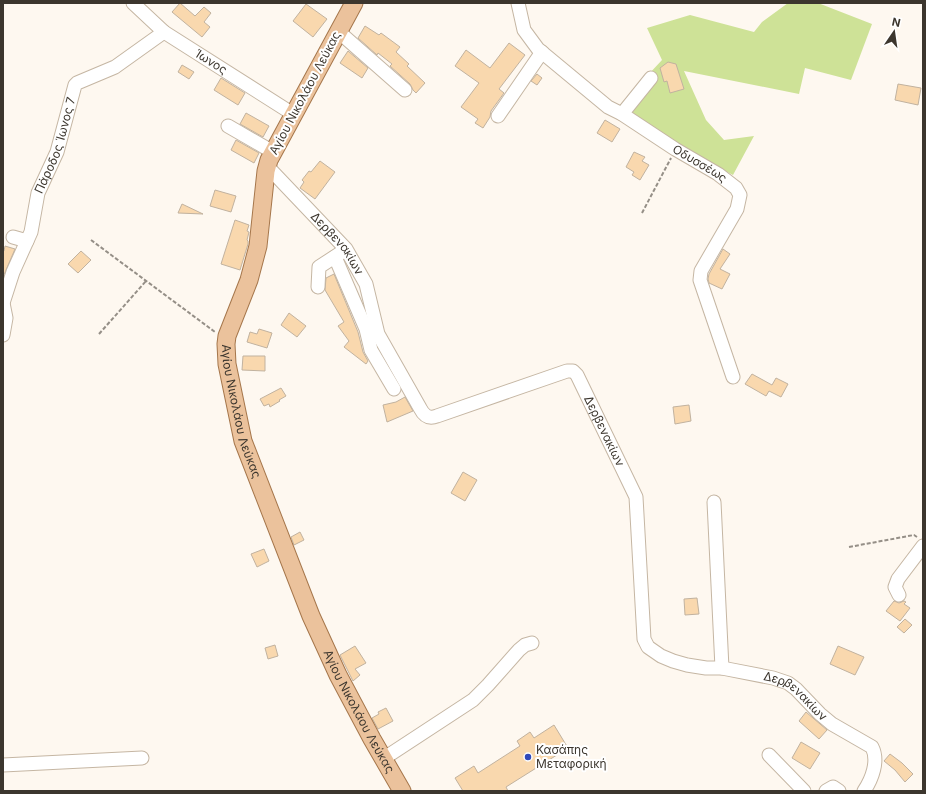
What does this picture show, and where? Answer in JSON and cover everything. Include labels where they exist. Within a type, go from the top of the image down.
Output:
[{"type":"main road","name":"Αγίου Νικολάου Λεύκας","points":[[354,3],[270,159],[258,246],[247,286],[231,324],[227,340],[227,364],[238,422],[246,451],[322,642],[345,688],[402,791]]},
{"type":"street","name":"Ίωνος","points":[[132,3],[164,32],[293,114]]},
{"type":"street","name":"Οδυσσέως","points":[[518,3],[524,30],[542,52],[608,107],[622,114],[675,149],[718,174],[736,188],[740,195],[740,202],[701,271],[700,280],[733,377]]},
{"type":"street","name":"Πάροδος Ίωνος 7","points":[[3,304],[13,272],[33,224],[38,193],[57,152],[75,86],[77,83],[115,67],[164,32]]},
{"type":"street","points":[[338,32],[405,90]]},
{"type":"street","points":[[498,116],[542,52]]},
{"type":"street","points":[[622,114],[651,78]]},
{"type":"street","name":"Δερβενακίων","points":[[228,126],[270,159],[346,249],[366,284],[378,334],[423,414],[427,417],[432,418],[567,371],[573,371],[577,375],[636,497],[644,639],[648,647],[661,656],[673,661],[706,668],[722,668],[773,678],[788,683],[796,689],[820,714],[837,727],[870,745],[874,753],[874,761],[870,779],[864,791]]},
{"type":"street","points":[[13,237],[27,241]]},
{"type":"street","points":[[318,287],[319,267],[346,249]]},
{"type":"street","points":[[336,256],[366,330],[371,350],[394,389]]},
{"type":"street","points":[[3,304],[6,318],[3,335]]},
{"type":"street","points":[[714,502],[722,668]]},
{"type":"street","points":[[898,595],[895,587],[898,578],[921,542]]},
{"type":"street","points":[[384,759],[473,700],[519,650],[532,642]]},
{"type":"street","points":[[769,755],[804,791]]},
{"type":"street","points":[[3,765],[142,758]]},
{"type":"street","points":[[826,791],[832,787],[839,791]]},
{"type":"path","points":[[642,213],[675,149]]},
{"type":"path","points":[[91,240],[227,340]]},
{"type":"path","points":[[99,334],[146,281]]},
{"type":"path","points":[[849,547],[914,535],[921,542]]},
{"type":"green space","points":[[788,3],[818,3],[872,24],[851,80],[805,68],[799,94],[684,71],[706,120],[724,140],[754,136],[733,175],[670,143],[618,107],[662,60],[647,28],[690,15],[754,32],[762,22]]},
{"type":"building","points":[[180,3],[195,16],[204,7],[211,13],[204,22],[210,27],[202,37],[172,12]]},
{"type":"building","points":[[306,4],[327,19],[313,37],[293,21]]},
{"type":"building","points":[[365,26],[379,35],[381,33],[400,47],[396,52],[409,64],[407,66],[425,83],[416,93],[410,84],[390,66],[392,64],[378,53],[377,55],[358,38]]},
{"type":"building","points":[[509,43],[525,55],[499,89],[504,93],[491,111],[490,117],[483,128],[475,123],[478,119],[461,107],[479,83],[455,66],[466,50],[490,68]]},
{"type":"building","points":[[348,51],[368,68],[362,78],[340,63]]},
{"type":"building","points":[[668,62],[676,64],[684,89],[670,93],[667,81],[664,82],[660,68]]},
{"type":"building","points":[[182,65],[194,72],[189,79],[178,72]]},
{"type":"building","points":[[537,74],[542,78],[537,85],[531,81]]},
{"type":"building","points":[[221,78],[245,93],[238,105],[214,90]]},
{"type":"building","points":[[898,84],[921,88],[918,105],[895,100]]},
{"type":"building","points":[[246,113],[269,126],[263,137],[240,124]]},
{"type":"building","points":[[605,120],[620,129],[612,142],[597,133]]},
{"type":"building","points":[[236,140],[259,153],[254,163],[231,150]]},
{"type":"building","points":[[634,152],[645,157],[642,161],[649,165],[640,180],[632,175],[634,172],[626,167]]},
{"type":"building","points":[[320,161],[335,172],[315,199],[300,188],[304,182],[302,180]]},
{"type":"building","points":[[215,190],[236,196],[231,212],[210,206]]},
{"type":"building","points":[[182,204],[203,214],[178,213]]},
{"type":"building","points":[[235,220],[249,225],[247,231],[249,232],[247,240],[248,244],[240,270],[221,264]]},
{"type":"building","points":[[5,246],[15,249],[3,277],[3,250],[4,251]]},
{"type":"building","points":[[723,249],[730,254],[720,269],[730,274],[722,289],[709,283],[708,279],[709,274]]},
{"type":"building","points":[[81,251],[91,260],[78,273],[68,264]]},
{"type":"building","points":[[334,274],[358,332],[363,352],[368,361],[366,364],[344,347],[349,341],[338,326],[344,322],[325,290],[326,278]]},
{"type":"building","points":[[289,313],[306,326],[297,337],[281,325]]},
{"type":"building","points":[[259,329],[272,333],[267,348],[247,342],[250,332],[257,334]]},
{"type":"building","points":[[243,356],[265,356],[265,371],[242,370]]},
{"type":"building","points":[[752,374],[772,385],[776,378],[788,384],[781,397],[769,391],[766,396],[745,384]]},
{"type":"building","points":[[281,388],[286,396],[270,407],[269,404],[264,406],[260,399]]},
{"type":"building","points":[[405,397],[413,411],[387,422],[383,405],[396,402]]},
{"type":"building","points":[[689,405],[691,421],[675,424],[673,407]]},
{"type":"building","points":[[463,472],[477,480],[465,501],[451,493]]},
{"type":"building","points":[[300,532],[304,540],[294,545],[291,537]]},
{"type":"building","points":[[264,549],[269,561],[257,567],[251,554]]},
{"type":"building","points":[[697,598],[699,614],[685,615],[684,599]]},
{"type":"building","points":[[894,601],[899,603],[904,601],[906,602],[904,604],[910,608],[900,621],[886,611]]},
{"type":"building","points":[[905,619],[912,625],[904,633],[897,627]]},
{"type":"building","points":[[275,645],[278,656],[268,659],[265,648]]},
{"type":"building","points":[[355,646],[366,663],[355,669],[360,675],[353,681],[340,655]]},
{"type":"building","points":[[838,646],[864,657],[855,675],[830,664]]},
{"type":"building","points":[[386,708],[393,721],[378,729],[372,718],[379,714],[378,712]]},
{"type":"building","points":[[806,712],[827,730],[819,739],[799,721]]},
{"type":"building","name":"Κασάπης Μεταφορική","points":[[554,725],[568,748],[506,787],[508,791],[463,791],[455,778],[474,766],[478,773],[520,746],[517,741],[530,732],[534,738]]},
{"type":"building","points":[[801,742],[820,753],[810,769],[792,758]]},
{"type":"building","points":[[890,754],[913,774],[905,782],[895,770],[884,761]]},
{"type":"place","name":"Κασάπης Μεταφορική","points":[[528,757]]}]
